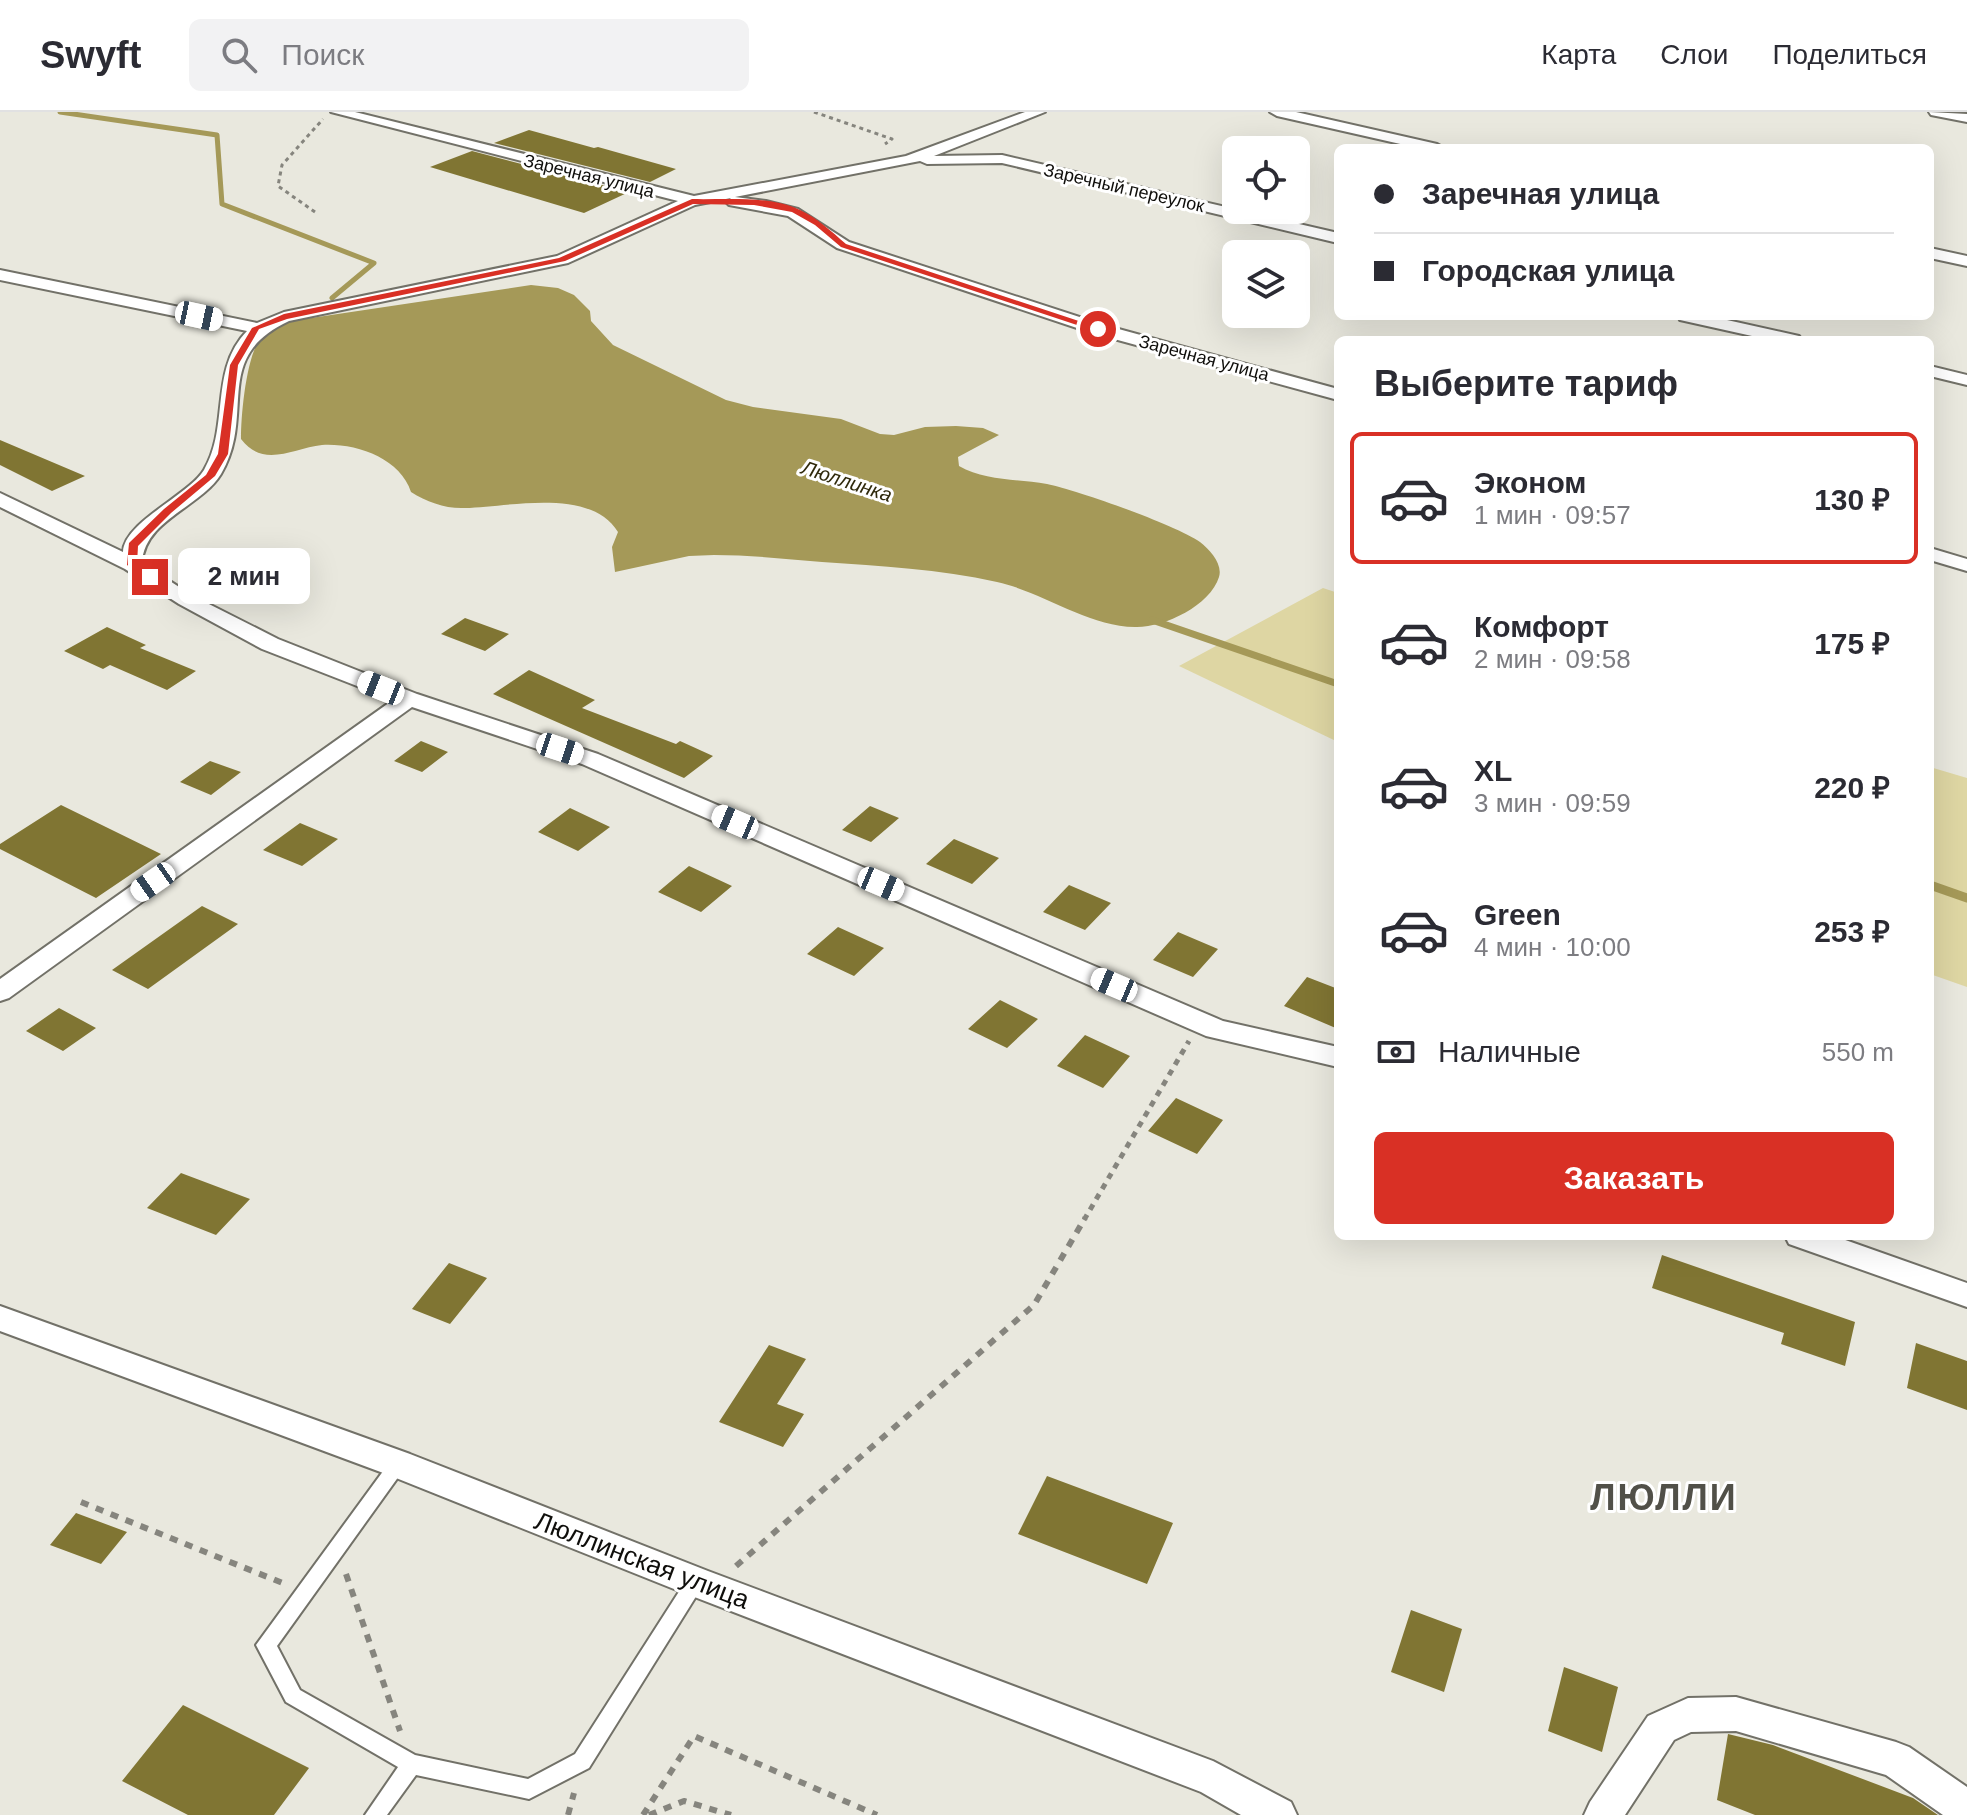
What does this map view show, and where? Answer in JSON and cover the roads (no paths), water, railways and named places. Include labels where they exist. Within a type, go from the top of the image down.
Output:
[{"type":"street","name":"Заречная улица","points":[[338,112],[692,201],[754,203],[794,210],[818,224],[843,245],[1098,329],[1334,394]]},
{"type":"street","points":[[0,275],[256,328],[284,317],[562,260],[692,201],[909,160],[1038,112]]},
{"type":"street","points":[[1277,112],[1419,144]]},
{"type":"street","points":[[1936,112],[1967,118]]},
{"type":"street","name":"Заречный переулок","points":[[909,160],[1002,159],[1334,237]]},
{"type":"street","points":[[1934,254],[1967,261]]},
{"type":"street","points":[[1704,320],[1775,336]]},
{"type":"street","points":[[132,565],[133,546],[167,511],[210,476],[223,454],[234,365],[256,328]]},
{"type":"street","points":[[1934,372],[1967,380]]},
{"type":"street","points":[[0,499],[132,565],[186,600],[270,644],[409,699],[590,759],[1216,1029],[1334,1056]]},
{"type":"street","points":[[1934,555],[1967,565]]},
{"type":"street","points":[[0,992],[409,699]]},
{"type":"street","points":[[1811,1240],[1967,1295]]},
{"type":"street","name":"Люллинская улица","points":[[0,1318],[398,1464],[704,1585],[1213,1779],[1278,1815]]},
{"type":"street","points":[[1603,1815],[1661,1728],[1688,1715],[1736,1714],[1896,1760],[1967,1809]]},
{"type":"lane","points":[[398,1464],[266,1645],[293,1696],[412,1764],[529,1789],[582,1761],[704,1585]]},
{"type":"lane","points":[[375,1815],[412,1764]]},
{"type":"water","points":[[531,285],[558,288],[574,295],[590,311],[591,321],[613,345],[726,400],[753,407],[841,419],[880,434],[894,435],[925,427],[983,428],[999,435],[958,457],[959,466],[991,477],[1061,488],[1170,527],[1208,549],[1217,562],[1219,577],[1214,588],[1196,606],[1159,624],[1135,627],[1100,621],[997,582],[910,569],[714,555],[689,556],[615,572],[612,547],[618,532],[605,518],[589,509],[548,503],[465,508],[444,506],[411,492],[397,470],[362,450],[322,445],[269,455],[250,448],[241,439],[243,402],[254,349],[265,333],[274,328],[291,321]]},
{"type":"waterway","name":"Люллинка","points":[[60,112],[217,135],[222,204],[374,263],[332,298]]},
{"type":"waterway","name":"Люллинка","points":[[1152,620],[1334,683]]},
{"type":"waterway","name":"Люллинка","points":[[1934,886],[1967,898]]},
{"type":"district","name":"ЛЮЛЛИ","points":[[1664,1497]]}]
